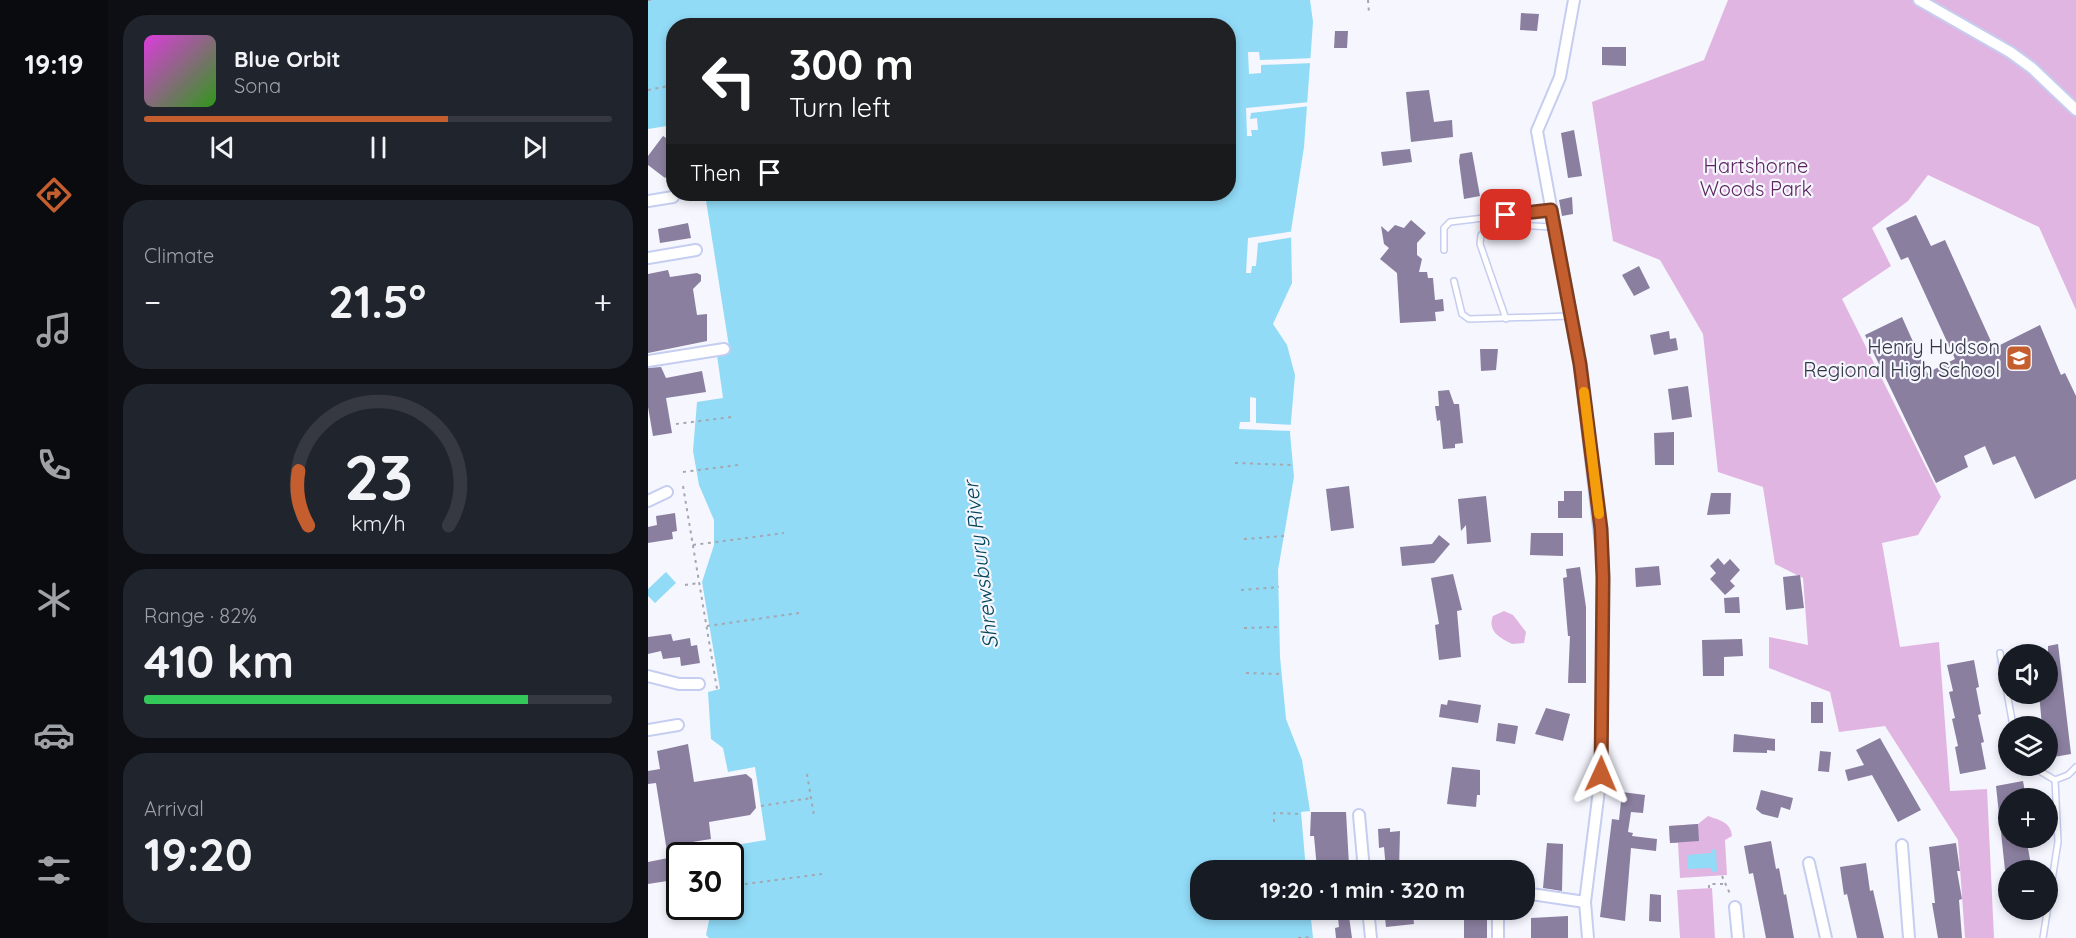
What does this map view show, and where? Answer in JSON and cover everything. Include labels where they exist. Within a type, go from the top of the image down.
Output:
[{"type":"street","points":[[1574,0],[1560,76],[1538,131],[1572,316],[1595,477],[1603,562],[1601,774],[1585,902],[1588,938]]},
{"type":"street","points":[[1919,0],[2010,52],[2032,68],[2076,110]]},
{"type":"street","points":[[648,201],[666,198]]},
{"type":"street","points":[[648,258],[696,250]]},
{"type":"street","points":[[648,361],[724,349]]},
{"type":"street","points":[[648,501],[667,492]]},
{"type":"street","points":[[648,676],[679,684],[699,684]]},
{"type":"street","points":[[648,730],[678,724]]},
{"type":"street","points":[[1359,814],[1363,860]]},
{"type":"street","points":[[1902,844],[1910,938]]},
{"type":"street","points":[[1809,864],[1826,938]]},
{"type":"street","points":[[1535,895],[1585,902]]},
{"type":"street","points":[[1735,907],[1738,938]]},
{"type":"street","points":[[1369,920],[1371,938]]},
{"type":"street","points":[[1498,920],[1498,938]]},
{"type":"lane","points":[[1444,250],[1444,228],[1450,222],[1551,210]]},
{"type":"lane","points":[[1506,320],[1480,244],[1481,236],[1487,230],[1499,227],[1555,227]]},
{"type":"lane","points":[[1454,280],[1462,314],[1469,319],[1506,320],[1572,316]]},
{"type":"lane","points":[[2055,780],[2068,775],[2076,767]]},
{"type":"lane","points":[[2048,776],[2055,780]]},
{"type":"lane","points":[[2043,938],[2058,842],[2055,780]]},
{"type":"path","points":[[1368,0],[1369,13]]},
{"type":"path","points":[[648,90],[666,87]]},
{"type":"path","points":[[676,424],[732,417]]},
{"type":"path","points":[[1235,463],[1293,465]]},
{"type":"path","points":[[684,472],[738,465]]},
{"type":"path","points":[[683,486],[717,689]]},
{"type":"path","points":[[693,545],[784,533]]},
{"type":"path","points":[[1244,539],[1284,536]]},
{"type":"path","points":[[685,585],[700,583]]},
{"type":"path","points":[[1241,590],[1279,587]]},
{"type":"path","points":[[707,626],[799,614]]},
{"type":"path","points":[[1244,628],[1279,627]]},
{"type":"path","points":[[1246,673],[1282,674]]},
{"type":"path","points":[[807,774],[814,816]]},
{"type":"path","points":[[761,806],[811,798]]},
{"type":"path","points":[[1274,822],[1274,813],[1301,814]]},
{"type":"path","points":[[744,884],[822,874]]},
{"type":"path","points":[[1722,876],[1735,907]]},
{"type":"path","points":[[1709,888],[1709,884],[1726,884]]},
{"type":"path","points":[[1298,938],[1313,937]]},
{"type":"green space","name":"Hartshorne Woods Park","points":[[1728,0],[2076,0],[2076,310],[2039,227],[1928,175],[1908,201],[1872,228],[1891,266],[1842,299],[1941,497],[1918,535],[1882,543],[1900,647],[1939,642],[1950,791],[1987,789],[1994,938],[1965,938],[1958,840],[1885,726],[1839,732],[1830,692],[1769,668],[1769,637],[1808,645],[1803,578],[1775,564],[1763,487],[1718,472],[1703,334],[1660,260],[1613,241],[1592,102],[1704,60]]},
{"type":"green space","points":[[1504,611],[1513,615],[1526,632],[1524,643],[1512,644],[1493,630],[1493,616]]},
{"type":"green space","points":[[1708,816],[1724,822],[1731,831],[1732,836],[1725,840],[1727,875],[1680,878],[1678,843],[1670,843],[1669,826],[1698,824]]},
{"type":"green space","points":[[1712,888],[1715,938],[1680,938],[1677,890]]},
{"type":"water","name":"Shrewsbury River","points":[[648,0],[1310,0],[1313,22],[1304,147],[1291,231],[1292,283],[1273,324],[1287,345],[1295,375],[1290,433],[1294,477],[1278,570],[1280,657],[1286,719],[1302,760],[1310,811],[1301,812],[1305,860],[1190,860],[1190,920],[1311,920],[1313,938],[709,938],[706,935],[709,920],[744,920],[744,844],[766,840],[755,767],[728,772],[723,748],[711,739],[708,692],[720,689],[702,582],[714,545],[714,520],[699,485],[693,451],[697,402],[723,398],[717,355],[730,353],[706,201],[1236,201],[1236,18],[666,18],[666,126],[648,129]]},
{"type":"water","points":[[666,572],[676,583],[655,603],[648,596],[648,589]]},
{"type":"water","points":[[1716,849],[1717,871],[1712,872],[1711,868],[1687,869],[1687,855],[1711,853],[1711,850]]},
{"type":"pier","points":[[1248,52],[1259,52],[1260,60],[1314,58],[1313,63],[1261,65],[1261,73],[1249,74]]},
{"type":"pier","points":[[1310,102],[1310,106],[1251,113],[1250,119],[1257,118],[1258,130],[1251,130],[1252,136],[1247,136],[1246,108]]},
{"type":"pier","points":[[1295,231],[1294,237],[1258,243],[1256,266],[1252,266],[1251,273],[1246,273],[1248,238]]},
{"type":"pier","points":[[1250,397],[1256,398],[1256,423],[1294,425],[1293,431],[1239,429],[1240,422],[1250,422]]},
{"type":"building","points":[[1521,13],[1539,14],[1537,31],[1520,30]]},
{"type":"building","points":[[1335,31],[1348,31],[1347,48],[1334,48]]},
{"type":"building","points":[[1602,47],[1626,47],[1626,66],[1602,65]]},
{"type":"building","points":[[1429,90],[1434,122],[1452,120],[1453,137],[1411,142],[1406,92]]},
{"type":"building","points":[[1574,130],[1582,176],[1568,178],[1561,133]]},
{"type":"building","points":[[663,136],[666,138],[665,178],[648,165],[648,156]]},
{"type":"building","points":[[1410,149],[1412,162],[1383,166],[1381,152]]},
{"type":"building","points":[[1472,152],[1480,196],[1464,199],[1460,154]]},
{"type":"building","points":[[1572,197],[1573,214],[1562,216],[1559,200]]},
{"type":"building","name":"Henry Hudson Regional High School","points":[[1916,215],[1931,246],[1945,240],[1994,348],[2040,325],[2061,375],[2065,373],[2076,396],[2076,479],[2035,499],[2015,456],[1993,465],[1985,446],[1964,456],[1968,467],[1936,483],[1865,335],[1902,317],[1927,373],[1955,359],[1908,257],[1901,260],[1886,228]]},
{"type":"building","points":[[1411,220],[1426,233],[1417,243],[1417,255],[1422,259],[1419,272],[1427,272],[1428,278],[1433,278],[1435,300],[1443,299],[1444,311],[1435,312],[1436,321],[1400,323],[1397,273],[1380,259],[1389,248],[1384,244],[1381,226],[1388,232],[1395,225],[1404,228]]},
{"type":"building","points":[[688,223],[691,238],[660,243],[658,229]]},
{"type":"building","points":[[1639,266],[1650,288],[1634,296],[1622,275]]},
{"type":"building","points":[[668,270],[670,277],[697,273],[701,275],[701,281],[693,289],[697,315],[707,314],[707,341],[648,353],[648,274]]},
{"type":"building","points":[[1669,331],[1670,339],[1676,338],[1678,350],[1654,355],[1650,335]]},
{"type":"building","points":[[1480,349],[1498,349],[1496,370],[1481,371]]},
{"type":"building","points":[[661,367],[666,378],[702,371],[706,392],[666,398],[672,433],[653,436],[648,407],[648,368]]},
{"type":"building","points":[[1688,386],[1692,417],[1672,420],[1668,389]]},
{"type":"building","points":[[1449,390],[1454,404],[1459,404],[1463,443],[1455,444],[1455,448],[1443,449],[1440,420],[1437,421],[1435,406],[1439,406],[1438,391]]},
{"type":"building","points":[[1674,432],[1674,465],[1655,465],[1654,433]]},
{"type":"building","points":[[1349,486],[1354,528],[1331,531],[1326,489]]},
{"type":"building","points":[[1564,491],[1582,491],[1582,518],[1558,518],[1558,501],[1564,501]]},
{"type":"building","points":[[1711,493],[1731,493],[1730,514],[1707,515]]},
{"type":"building","points":[[1486,496],[1491,542],[1467,544],[1466,525],[1461,531],[1458,499]]},
{"type":"building","points":[[675,513],[677,531],[672,532],[673,539],[648,543],[648,527],[657,525],[656,516]]},
{"type":"building","points":[[1531,533],[1563,533],[1563,556],[1530,555]]},
{"type":"building","points":[[1439,535],[1450,544],[1434,563],[1402,566],[1400,547],[1432,544]]},
{"type":"building","points":[[1718,558],[1724,565],[1730,559],[1740,570],[1730,581],[1735,586],[1725,595],[1710,579],[1716,573],[1710,566]]},
{"type":"building","points":[[1659,566],[1661,585],[1636,587],[1635,568]]},
{"type":"building","points":[[1580,567],[1586,607],[1586,683],[1568,683],[1570,636],[1568,636],[1563,578],[1567,577],[1566,569]]},
{"type":"building","points":[[1453,574],[1462,610],[1457,611],[1461,657],[1439,660],[1435,625],[1439,624],[1431,578]]},
{"type":"building","points":[[1800,575],[1804,608],[1786,610],[1783,577]]},
{"type":"building","points":[[1739,597],[1740,613],[1725,613],[1724,598]]},
{"type":"building","points":[[671,634],[673,641],[690,638],[691,646],[697,645],[700,663],[681,666],[680,657],[663,659],[661,651],[648,654],[648,637]]},
{"type":"building","points":[[1742,639],[1743,656],[1724,657],[1724,676],[1703,676],[1702,640]]},
{"type":"building","points":[[2058,644],[2071,754],[2058,756],[2058,716],[2041,716],[2040,704],[2058,704]]},
{"type":"building","points":[[1974,660],[1981,714],[1978,715],[1984,742],[1981,743],[1986,769],[1960,774],[1955,747],[1958,746],[1952,719],[1955,718],[1949,692],[1953,691],[1947,665]]},
{"type":"building","points":[[1448,700],[1481,705],[1478,723],[1439,717],[1441,704],[1447,705]]},
{"type":"building","points":[[1811,702],[1823,702],[1823,723],[1811,723]]},
{"type":"building","points":[[1546,708],[1570,714],[1563,741],[1535,734]]},
{"type":"building","points":[[1498,723],[1518,726],[1515,744],[1496,741]]},
{"type":"building","points":[[1734,734],[1775,739],[1775,751],[1767,750],[1767,753],[1733,752]]},
{"type":"building","points":[[1880,738],[1921,810],[1898,822],[1872,775],[1848,781],[1845,770],[1864,765],[1856,750]]},
{"type":"building","points":[[688,744],[694,782],[746,774],[752,779],[756,808],[750,815],[709,822],[711,839],[666,842],[666,846],[656,783],[648,784],[648,771],[660,769],[657,751]]},
{"type":"building","points":[[1820,751],[1831,752],[1829,772],[1818,771]]},
{"type":"building","points":[[1452,767],[1480,770],[1480,795],[1477,795],[1476,807],[1447,804]]},
{"type":"building","points":[[2023,781],[2024,788],[1998,788],[1998,805],[1996,786]]},
{"type":"building","points":[[1761,790],[1793,798],[1790,810],[1781,807],[1778,818],[1762,814],[1756,809]]},
{"type":"building","points":[[1622,792],[1645,795],[1643,813],[1631,812],[1628,832],[1633,833],[1632,836],[1657,839],[1656,851],[1631,848],[1625,921],[1600,917],[1612,819],[1619,820]]},
{"type":"building","points":[[1311,812],[1346,812],[1349,860],[1316,860],[1314,836],[1310,836]]},
{"type":"building","points":[[1698,824],[1699,841],[1670,843],[1669,826]]},
{"type":"building","points":[[1390,828],[1390,832],[1400,831],[1399,860],[1385,860],[1384,847],[1379,848],[1378,829]]},
{"type":"building","points":[[1771,841],[1776,869],[1779,868],[1784,895],[1786,894],[1794,938],[1766,938],[1753,873],[1749,874],[1744,846]]},
{"type":"building","points":[[1547,843],[1563,844],[1562,891],[1543,888]]},
{"type":"building","points":[[1956,843],[1960,871],[1957,871],[1962,899],[1959,900],[1962,938],[1938,938],[1932,903],[1935,903],[1929,847]]},
{"type":"building","points":[[2003,848],[2028,848],[2030,860],[2004,860]]},
{"type":"building","points":[[666,858],[666,881],[648,884],[648,862]]},
{"type":"building","points":[[1866,863],[1870,891],[1873,890],[1884,938],[1857,938],[1847,894],[1844,895],[1840,867]]},
{"type":"building","points":[[1650,894],[1661,895],[1661,922],[1649,921]]},
{"type":"building","points":[[1568,916],[1568,938],[1531,938],[1531,920],[1535,920],[1535,918]]},
{"type":"building","points":[[1338,920],[1350,920],[1352,938],[1336,938],[1335,928],[1339,927]]},
{"type":"building","points":[[1385,920],[1414,920],[1414,924],[1386,927]]},
{"type":"building","points":[[1464,920],[1487,920],[1487,938],[1464,938]]},
{"type":"slow traffic","points":[[1584,392],[1599,514]]},
{"type":"place","name":"Henry Hudson Regional High School","points":[[2019,358]]},
{"type":"route","points":[[1506,215],[1551,210],[1580,364],[1595,477],[1603,562],[1601,774]]}]
